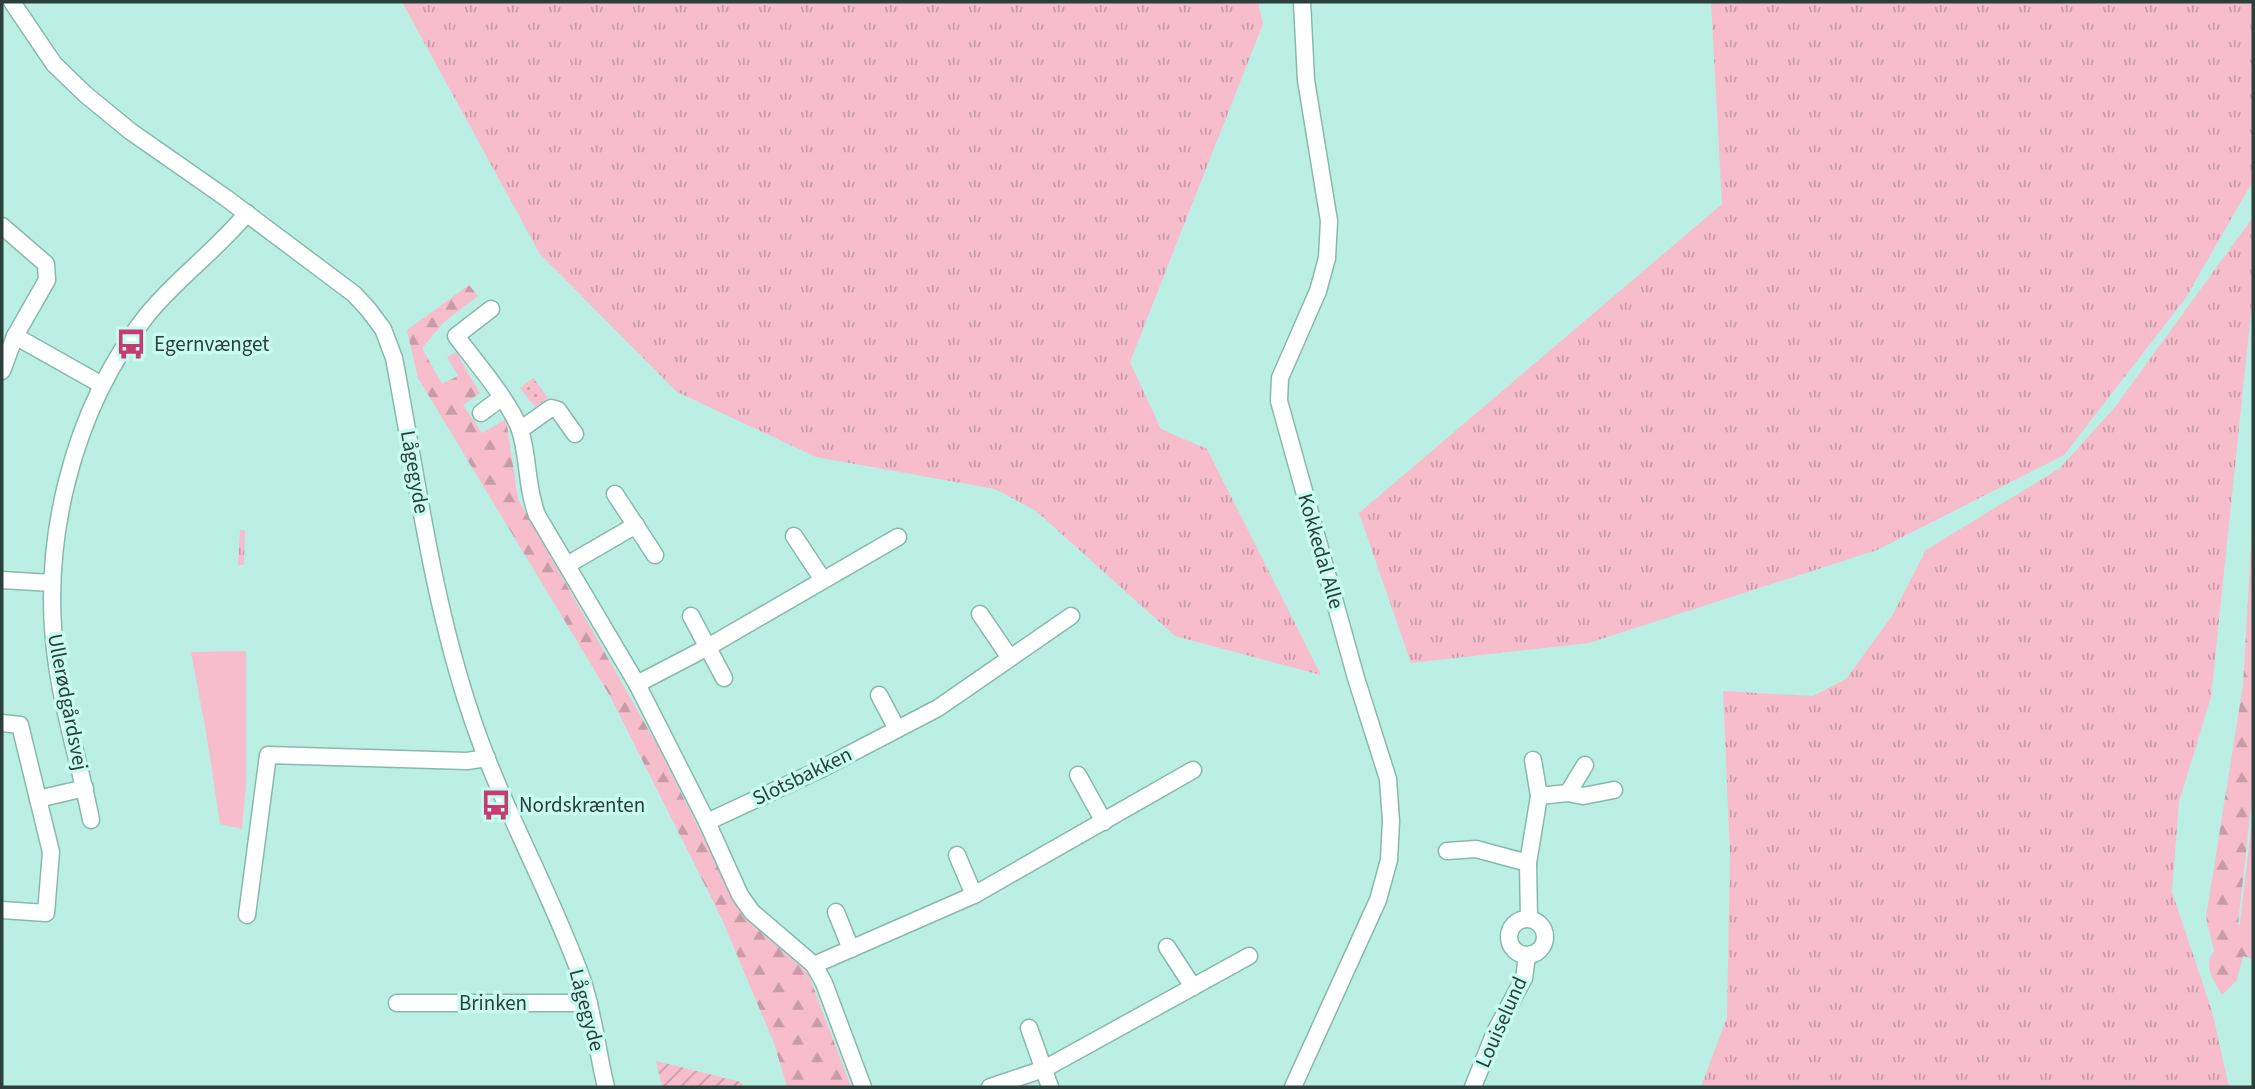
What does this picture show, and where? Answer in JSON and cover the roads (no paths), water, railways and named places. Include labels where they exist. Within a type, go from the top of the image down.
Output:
[{"type":"street","name":"Lågegyde","points":[[12,2],[47,55],[71,83],[130,131],[247,213],[354,294],[368,309],[387,338],[394,358],[444,622],[461,685],[487,758],[577,965],[589,1003],[606,1087]]},
{"type":"street","name":"Kokkedal Alle","points":[[1293,1087],[1378,900],[1389,860],[1391,821],[1388,779],[1356,678],[1279,401],[1280,378],[1318,291],[1327,258],[1329,221],[1306,80],[1302,2]]},
{"type":"street","name":"Ullerødgårdsvej","points":[[91,820],[57,666],[52,627],[52,583],[60,519],[70,473],[102,385],[129,340],[149,313],[247,213]]},
{"type":"street","points":[[2,226],[46,264],[47,280],[15,336],[2,371]]},
{"type":"street","points":[[491,309],[456,336],[513,414],[520,430],[530,497],[537,515],[637,684],[707,821],[740,895],[752,912],[814,965],[824,982],[863,1087]]},
{"type":"street","points":[[15,336],[102,385]]},
{"type":"street","points":[[481,413],[502,398]]},
{"type":"street","points":[[520,430],[551,408],[558,410],[575,434]]},
{"type":"street","points":[[615,494],[655,555]]},
{"type":"street","points":[[567,565],[636,525]]},
{"type":"street","points":[[794,536],[822,580]]},
{"type":"street","points":[[637,684],[708,647],[898,537]]},
{"type":"street","points":[[2,580],[52,583]]},
{"type":"street","points":[[980,614],[1010,658]]},
{"type":"street","points":[[691,616],[724,678]]},
{"type":"street","name":"Slotsbakken","points":[[707,821],[820,770],[938,708],[1072,616]]},
{"type":"street","points":[[879,695],[897,729]]},
{"type":"street","points":[[2,723],[20,725],[51,852],[46,913],[2,910]]},
{"type":"street","points":[[247,915],[268,755],[467,761],[487,758]]},
{"type":"street","points":[[1529,919],[1528,863],[1539,796],[1533,760]]},
{"type":"street","points":[[1568,793],[1585,765]]},
{"type":"street","points":[[814,965],[974,895],[1193,769]]},
{"type":"street","points":[[1078,775],[1104,822]]},
{"type":"street","points":[[38,799],[85,788]]},
{"type":"street","points":[[1539,796],[1568,793],[1583,796],[1614,790]]},
{"type":"street","points":[[1447,851],[1476,849],[1528,863]]},
{"type":"street","points":[[957,855],[974,895]]},
{"type":"street","points":[[836,912],[851,949]]},
{"type":"street","points":[[1529,919],[1540,925],[1545,942],[1538,952],[1527,956],[1512,948],[1509,938],[1517,922],[1529,919]]},
{"type":"street","points":[[1167,947],[1193,987]]},
{"type":"street","points":[[990,1087],[1044,1069],[1249,956]]},
{"type":"street","name":"Louiselund","points":[[1473,1087],[1495,1032],[1524,978],[1527,956]]},
{"type":"street","name":"Brinken","points":[[397,1003],[589,1003]]},
{"type":"street","points":[[1029,1028],[1050,1087]]},
{"type":"place","name":"Egernvænget","points":[[131,344]]},
{"type":"place","name":"Nordskrænten","points":[[496,805]]}]
